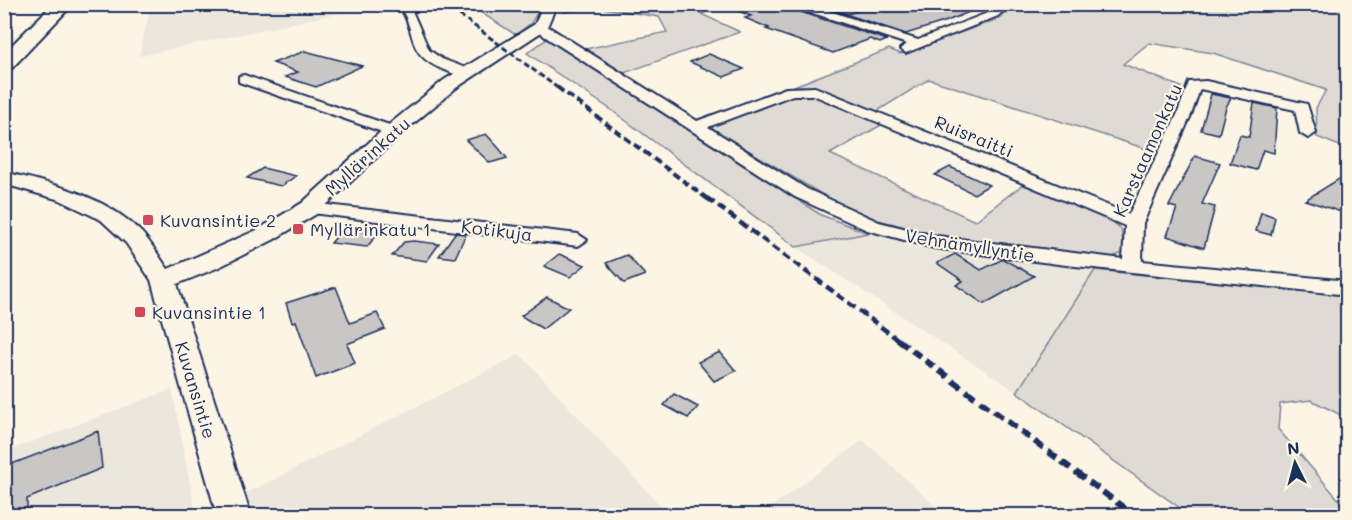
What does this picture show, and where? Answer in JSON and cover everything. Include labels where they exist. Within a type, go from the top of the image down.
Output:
[{"type":"highway","points":[[4,41],[42,4]]},
{"type":"highway","points":[[4,66],[64,4]]},
{"type":"highway","points":[[34,34],[75,4]]},
{"type":"street","points":[[403,4],[411,14],[417,41],[424,51],[437,62],[466,73]]},
{"type":"street","points":[[541,26],[550,4]]},
{"type":"street","points":[[783,4],[822,12],[918,44]]},
{"type":"street","points":[[900,51],[993,9]]},
{"type":"street","name":"Myllärinkatu","points":[[163,280],[208,263],[265,235],[310,208],[393,131],[466,73],[541,26]]},
{"type":"street","name":"Vehnämyllyntie","points":[[541,26],[548,33],[801,193],[883,229],[934,242],[1132,266],[1347,288]]},
{"type":"street","points":[[244,79],[393,131]]},
{"type":"street","name":"Karstaamonkatu","points":[[1132,266],[1134,223],[1184,115],[1194,85],[1206,85],[1302,107],[1308,133]]},
{"type":"street","name":"Ruisraitti","points":[[698,126],[799,89],[815,91],[1134,223]]},
{"type":"street","name":"Kuvansintie","points":[[4,178],[68,195],[109,215],[134,238],[163,280],[234,516]]},
{"type":"street","name":"Kotikuja","points":[[310,208],[578,240]]},
{"type":"shaded area","points":[[151,4],[378,5],[139,56]]},
{"type":"shaded area","points":[[542,4],[531,23],[516,35],[469,5]]},
{"type":"shaded area","points":[[567,4],[729,5],[701,14],[740,32],[624,73],[585,49],[667,32],[659,17],[603,8],[564,12]]},
{"type":"shaded area","points":[[1001,5],[1347,5],[1347,149],[1317,137],[1316,108],[1326,90],[1213,53],[1149,43],[1123,64],[1181,87],[1156,152],[929,79],[876,112],[816,87],[794,86],[889,49],[901,54],[1001,18],[1007,13]]},
{"type":"shaded area","points":[[547,39],[821,215],[868,233],[796,247],[610,109],[527,53]]},
{"type":"shaded area","points":[[795,93],[815,95],[883,124],[830,154],[975,221],[1026,182],[1109,219],[1121,229],[1125,252],[1112,257],[1048,251],[927,233],[878,220],[838,204],[711,128],[712,124]]},
{"type":"shaded area","points":[[868,233],[934,248],[1095,270],[1017,392],[796,247]]},
{"type":"shaded area","points":[[1095,270],[1347,295],[1347,418],[1311,400],[1280,404],[1278,429],[1347,509],[1347,515],[1190,515],[1017,392]]},
{"type":"shaded area","points":[[520,354],[669,515],[201,516]]},
{"type":"shaded area","points":[[172,389],[196,515],[5,516],[5,452]]},
{"type":"shaded area","points":[[863,440],[945,515],[760,515]]},
{"type":"building","points":[[762,4],[776,4],[887,40],[880,43],[870,39],[833,53],[766,29],[769,28],[745,18],[751,16],[739,11]]},
{"type":"building","points":[[888,4],[984,4],[984,6],[906,34],[824,7],[848,14],[871,6],[887,12]]},
{"type":"building","points":[[305,51],[362,66],[316,87],[285,77],[298,72],[273,63]]},
{"type":"building","points":[[709,54],[744,69],[724,77],[690,62]]},
{"type":"building","points":[[1211,94],[1231,98],[1226,107],[1219,134],[1201,130]]},
{"type":"building","points":[[1254,103],[1277,108],[1274,153],[1263,150],[1256,170],[1230,163],[1240,135],[1249,137]]},
{"type":"building","points":[[486,134],[507,158],[490,163],[466,140]]},
{"type":"building","points":[[1195,156],[1220,163],[1202,204],[1215,207],[1204,248],[1167,236],[1177,208],[1169,206]]},
{"type":"building","points":[[950,167],[989,185],[974,194],[935,175]]},
{"type":"building","points":[[263,168],[296,176],[281,186],[247,178]]},
{"type":"building","points":[[1347,174],[1347,214],[1305,200]]},
{"type":"building","points":[[1261,212],[1275,217],[1271,235],[1256,231]]},
{"type":"building","points":[[344,228],[379,232],[367,247],[331,243]]},
{"type":"building","points":[[455,233],[466,234],[455,258],[439,256]]},
{"type":"building","points":[[404,242],[439,244],[427,261],[392,256]]},
{"type":"building","points":[[559,254],[585,265],[570,277],[544,266]]},
{"type":"building","points":[[955,254],[981,270],[1003,259],[1034,276],[984,304],[956,285],[963,281],[937,263]]},
{"type":"building","points":[[627,255],[645,275],[624,283],[606,263]]},
{"type":"building","points":[[336,287],[350,323],[377,313],[385,329],[347,344],[355,363],[316,378],[296,321],[292,322],[286,303]]},
{"type":"building","points":[[547,297],[569,308],[543,329],[521,316]]},
{"type":"building","points":[[720,352],[736,371],[714,381],[698,362]]},
{"type":"building","points":[[674,394],[698,407],[688,418],[664,405]]},
{"type":"building","points":[[98,431],[102,468],[27,499],[27,512],[17,516],[4,516],[4,467]]},
{"type":"railway","points":[[445,4],[559,89]]},
{"type":"railway","points":[[557,87],[709,200]]},
{"type":"railway","points":[[707,198],[900,341]]},
{"type":"railway","points":[[898,340],[1135,516]]},
{"type":"place","name":"Kuvansintie 2","points":[[148,220]]},
{"type":"place","name":"Myllärinkatu 1","points":[[298,229]]},
{"type":"place","name":"Kuvansintie 1","points":[[140,312]]}]
